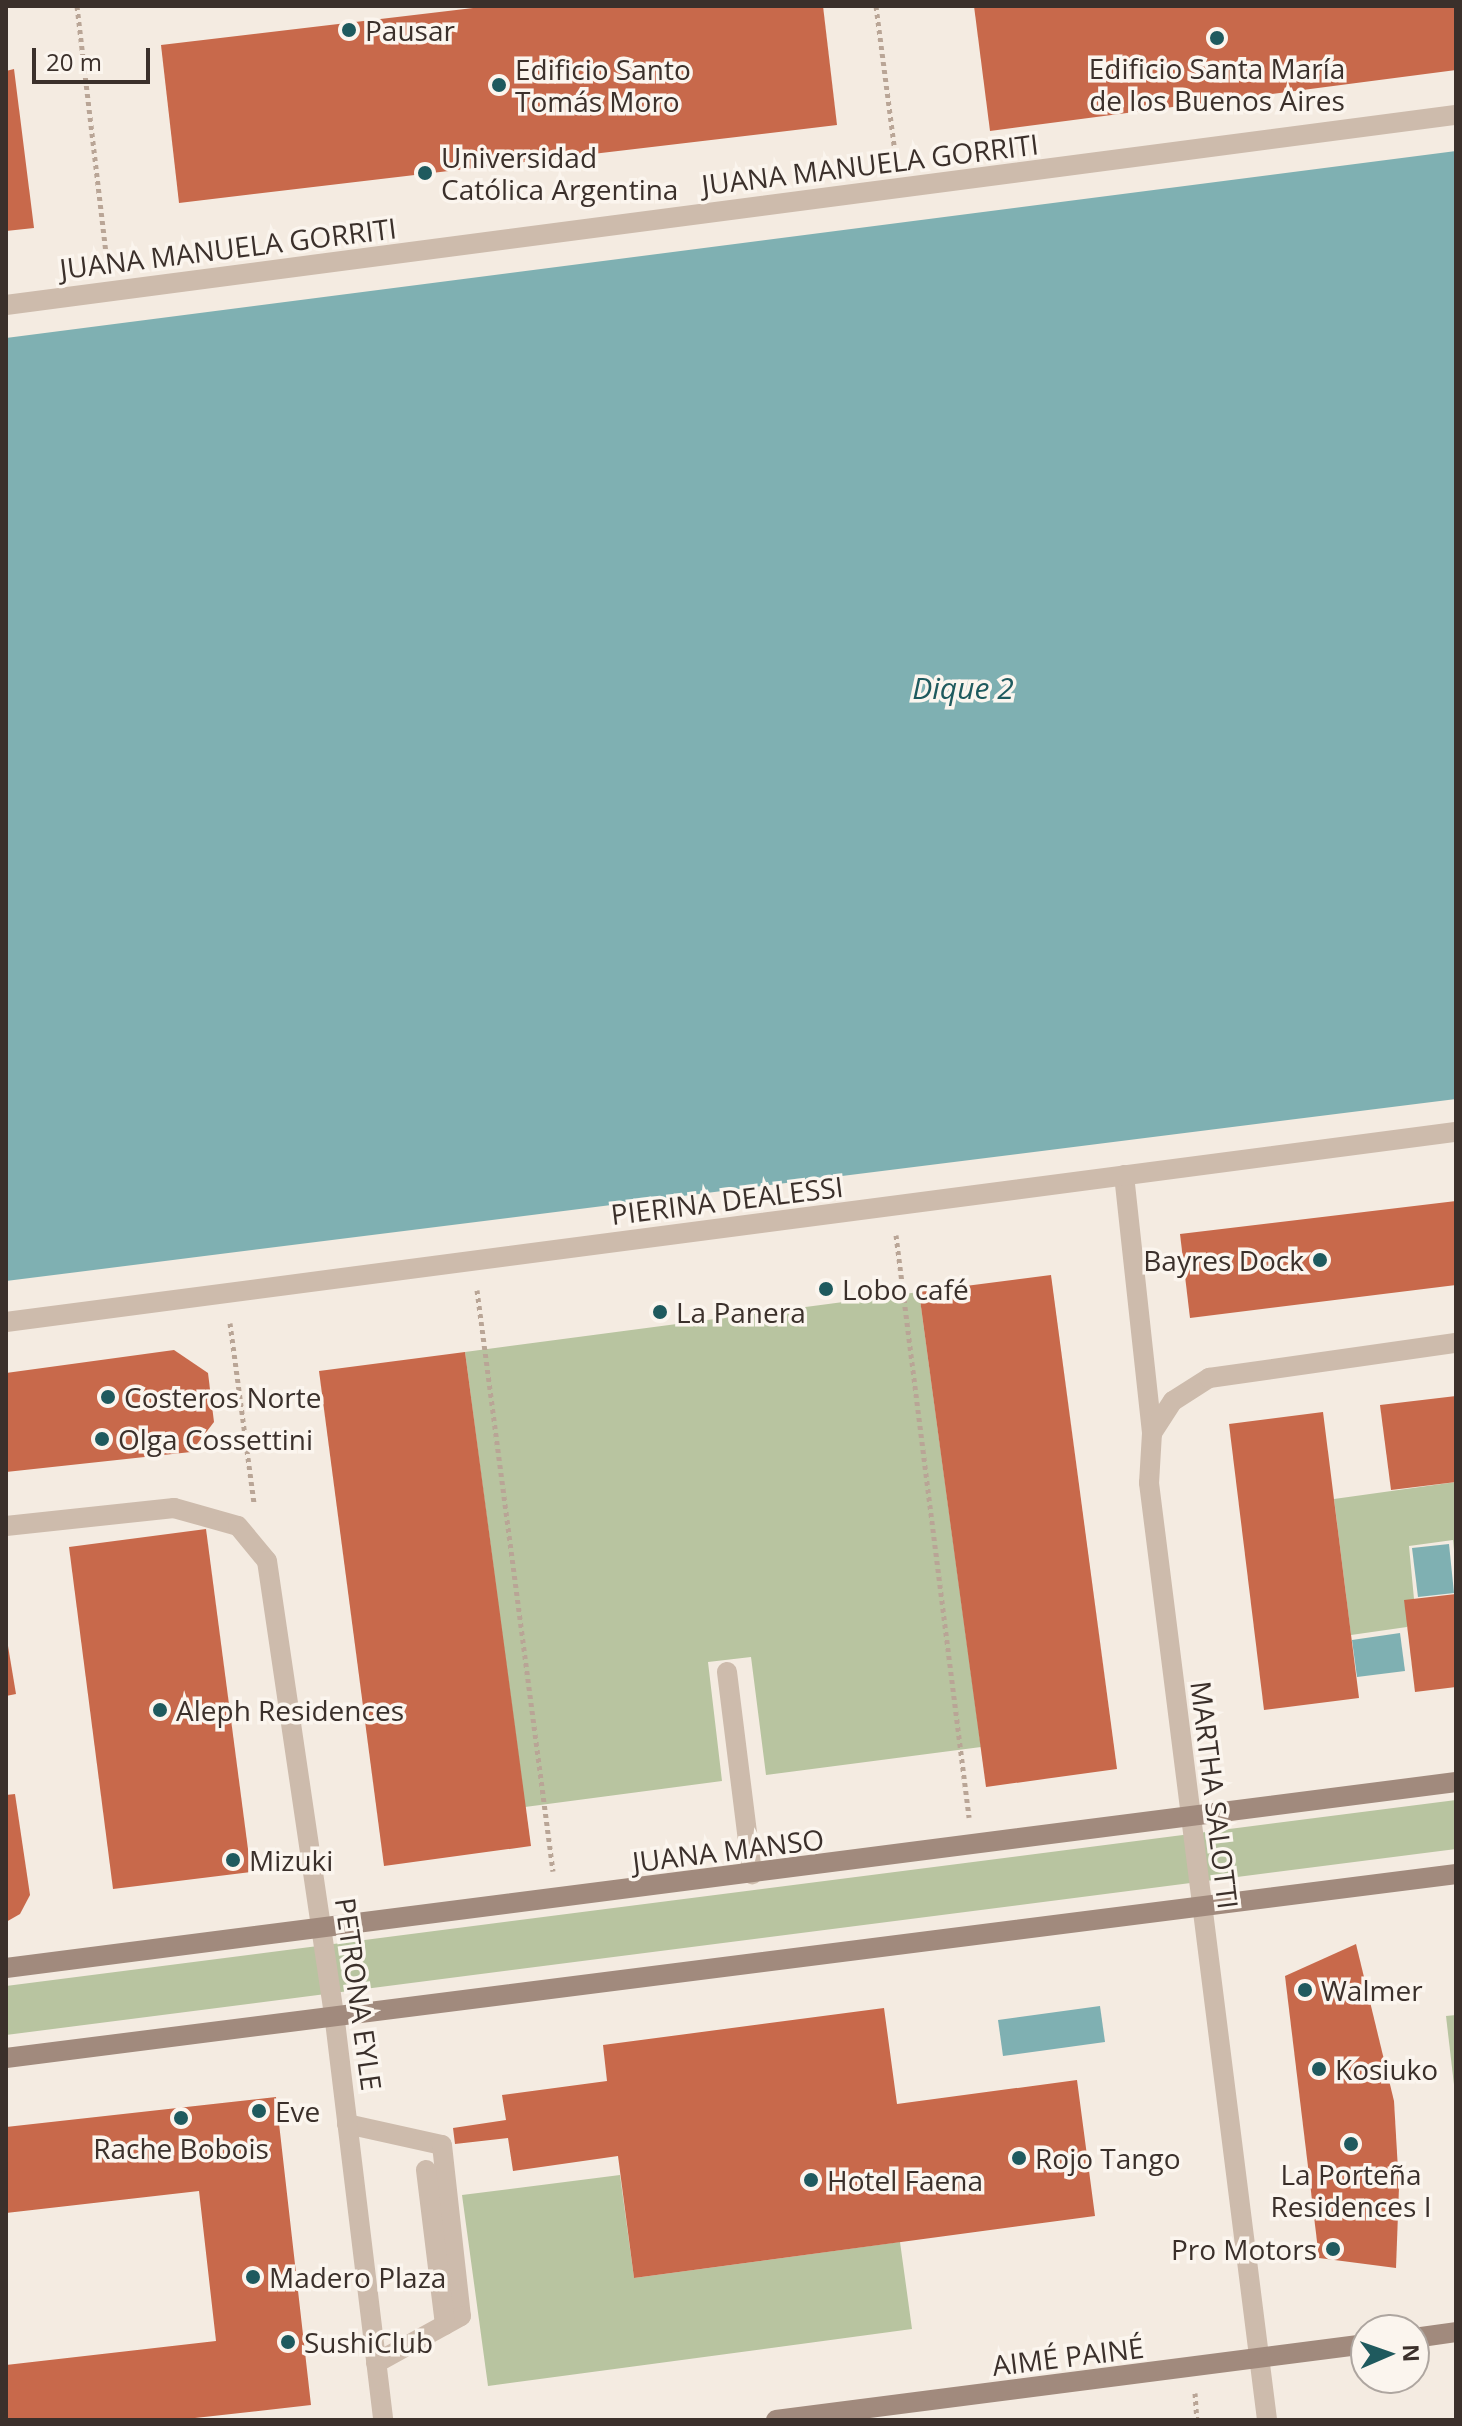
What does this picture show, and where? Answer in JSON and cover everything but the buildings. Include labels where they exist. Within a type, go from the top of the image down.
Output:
[{"type":"street","name":"JUANA MANUELA GORRITI","points":[[6,305],[1456,115]]},
{"type":"street","name":"PIERINA DEALESSI","points":[[6,1322],[1456,1132]]},
{"type":"street","name":"MARTHA SALOTTI","points":[[1124,1175],[1152,1433],[1147,1464],[1189,1818],[1267,2420]]},
{"type":"street","points":[[1152,1433],[1173,1401],[1209,1378],[1456,1343]]},
{"type":"street","points":[[6,1526],[174,1508],[225,1519],[260,1548]]},
{"type":"street","name":"PETRONA EYLE","points":[[260,1548],[274,1585],[334,2013],[383,2420]]},
{"type":"street","points":[[727,1672],[752,1874]]},
{"type":"street","name":"JUANA MANSO","points":[[6,1968],[557,1900],[1456,1782]]},
{"type":"street","points":[[6,2058],[334,2013],[1200,1903],[1456,1874]]},
{"type":"street","points":[[347,2124],[442,2145],[461,2316],[376,2363]]},
{"type":"street","points":[[426,2170],[445,2325]]},
{"type":"street","points":[[1430,2336],[1456,2332]]},
{"type":"street","name":"AIMÉ PAINÉ","points":[[776,2420],[1350,2346]]},
{"type":"path","points":[[77,6],[110,291]]},
{"type":"path","points":[[876,6],[899,188]]},
{"type":"path","points":[[893,1206],[972,1846]]},
{"type":"path","points":[[474,1261],[557,1900]]},
{"type":"path","points":[[227,1293],[260,1548]]},
{"type":"green space","points":[[919,1292],[981,1747],[766,1775],[751,1657],[708,1662],[722,1781],[525,1807],[465,1352]]},
{"type":"green space","points":[[1456,1482],[1456,1570],[1453,1540],[1409,1546],[1414,1599],[1407,1627],[1351,1635],[1334,1499]]},
{"type":"green space","points":[[1456,1800],[1456,1849],[6,2035],[6,1986]]},
{"type":"green space","points":[[1456,2015],[1456,2102],[1446,2016]]},
{"type":"green space","points":[[620,2175],[634,2278],[900,2242],[912,2329],[488,2386],[462,2195]]},
{"type":"water","name":"Dique 2","points":[[1456,151],[1456,1099],[6,1281],[6,338]]},
{"type":"water","points":[[1449,1544],[1454,1593],[1418,1597],[1412,1548]]},
{"type":"water","points":[[1400,1633],[1405,1671],[1357,1677],[1352,1640]]},
{"type":"water","points":[[1100,2006],[1105,2042],[1003,2056],[998,2020]]},
{"type":"place","name":"Pausar","points":[[349,30]]},
{"type":"place","name":"Edificio Santa María de los Buenos Aires","points":[[1217,38]]},
{"type":"place","name":"Edificio Santo Tomás Moro","points":[[499,85]]},
{"type":"place","name":"Universidad Católica Argentina","points":[[425,173]]},
{"type":"place","name":"Bayres Dock","points":[[1320,1260]]},
{"type":"place","name":"Lobo café","points":[[826,1289]]},
{"type":"place","name":"La Panera","points":[[660,1312]]},
{"type":"place","name":"Costeros Norte","points":[[108,1397]]},
{"type":"place","name":"Olga Cossettini","points":[[102,1439]]},
{"type":"place","name":"Aleph Residences","points":[[160,1710]]},
{"type":"place","name":"Mizuki","points":[[233,1860]]},
{"type":"place","name":"Walmer","points":[[1305,1990]]},
{"type":"place","name":"Kosiuko","points":[[1319,2069]]},
{"type":"place","name":"Eve","points":[[259,2111]]},
{"type":"place","name":"Rache Bobois","points":[[181,2118]]},
{"type":"place","name":"La Porteña Residences I","points":[[1351,2144]]},
{"type":"place","name":"Rojo Tango","points":[[1019,2158]]},
{"type":"place","name":"Hotel Faena","points":[[811,2180]]},
{"type":"place","name":"Pro Motors","points":[[1333,2249]]},
{"type":"place","name":"Madero Plaza","points":[[253,2277]]},
{"type":"place","name":"SushiClub","points":[[288,2342]]}]
